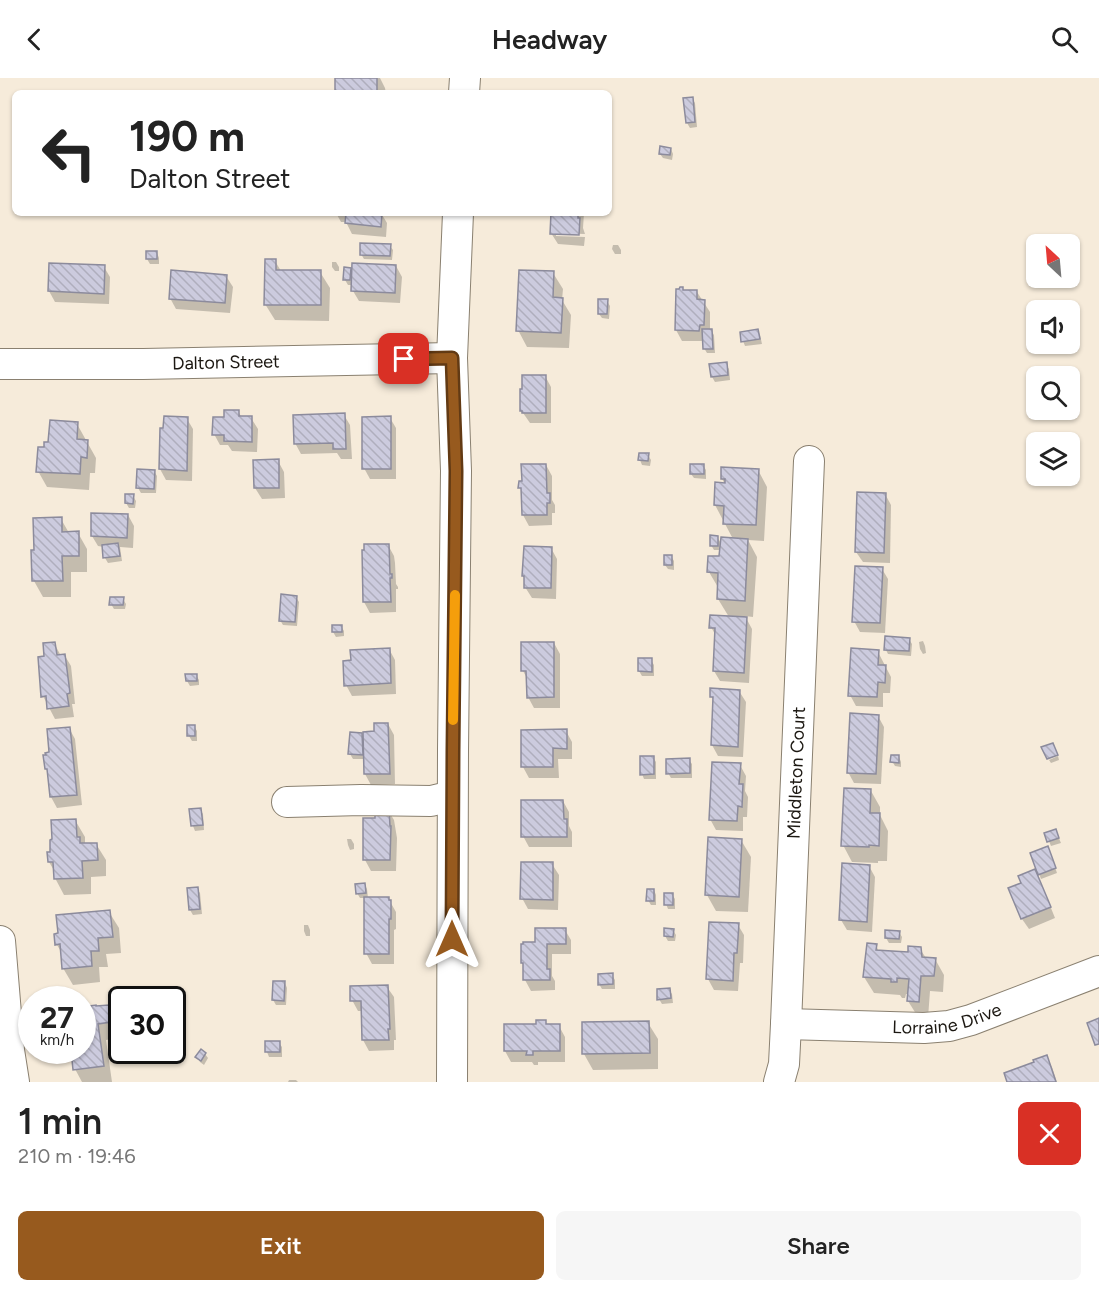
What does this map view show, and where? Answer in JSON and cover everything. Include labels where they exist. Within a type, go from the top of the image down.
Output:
[{"type":"street","points":[[452,1082],[452,796],[456,471],[452,358],[458,216]]},
{"type":"street","name":"Dalton Street","points":[[0,364],[143,364],[452,358]]},
{"type":"street","name":"Middleton Court","points":[[779,1082],[784,1064],[786,1024],[809,461]]},
{"type":"street","points":[[287,802],[431,801],[452,796]]},
{"type":"street","points":[[0,941],[9,1050],[14,1082]]},
{"type":"street","name":"Lorraine Drive","points":[[786,1024],[924,1028],[950,1026],[1099,971]]},
{"type":"building","points":[[335,78],[377,78],[377,90],[335,90]]},
{"type":"building","points":[[693,97],[695,122],[686,123],[683,98]]},
{"type":"building","points":[[660,146],[671,148],[670,155],[659,154]]},
{"type":"building","points":[[346,216],[382,216],[381,227],[345,223]]},
{"type":"building","points":[[551,216],[578,216],[580,218],[579,235],[550,234]]},
{"type":"building","points":[[360,243],[391,244],[390,256],[360,255]]},
{"type":"building","points":[[146,251],[157,251],[157,259],[146,259]]},
{"type":"building","points":[[265,259],[276,259],[276,270],[321,270],[321,305],[264,305]]},
{"type":"building","points":[[49,263],[105,265],[104,294],[48,291]]},
{"type":"building","points":[[352,263],[396,265],[395,293],[351,291]]},
{"type":"building","points":[[344,267],[351,268],[350,280],[343,280]]},
{"type":"building","points":[[171,270],[227,275],[225,303],[169,299]]},
{"type":"building","points":[[519,270],[554,271],[553,297],[563,298],[561,333],[516,331]]},
{"type":"building","points":[[683,287],[683,290],[697,290],[697,299],[705,300],[704,325],[700,325],[699,331],[675,330],[676,289]]},
{"type":"building","points":[[598,299],[608,299],[607,314],[598,314]]},
{"type":"building","points":[[702,329],[712,329],[713,349],[703,349]]},
{"type":"building","points":[[758,329],[760,339],[741,342],[740,332]]},
{"type":"building","points":[[727,362],[728,375],[711,377],[709,364]]},
{"type":"building","points":[[522,375],[546,375],[546,413],[522,413],[520,411]]},
{"type":"building","points":[[224,410],[239,410],[239,416],[252,416],[252,442],[224,441],[224,435],[212,435],[213,417],[224,417]]},
{"type":"building","points":[[345,413],[346,449],[333,449],[333,443],[294,444],[293,415]]},
{"type":"building","points":[[164,416],[188,417],[187,471],[159,469],[160,428],[163,428]]},
{"type":"building","points":[[391,416],[391,469],[362,469],[362,417]]},
{"type":"building","points":[[50,420],[78,422],[77,439],[88,440],[87,458],[81,457],[80,474],[36,472],[38,447],[44,447],[44,442],[48,442]]},
{"type":"building","points":[[639,453],[649,453],[648,461],[638,460]]},
{"type":"building","points":[[279,459],[279,488],[254,488],[253,460]]},
{"type":"building","points":[[521,464],[546,464],[547,493],[550,493],[547,515],[522,515],[521,488],[518,488],[519,481],[522,481]]},
{"type":"building","points":[[690,464],[704,464],[704,474],[690,474]]},
{"type":"building","points":[[721,467],[759,469],[756,525],[723,524],[724,506],[714,505],[715,482],[725,483],[725,479],[721,479]]},
{"type":"building","points":[[137,469],[155,470],[154,489],[136,488]]},
{"type":"building","points":[[857,492],[886,493],[884,553],[855,552]]},
{"type":"building","points":[[125,494],[134,494],[133,504],[125,503]]},
{"type":"building","points":[[91,513],[128,514],[127,538],[91,536]]},
{"type":"building","points":[[62,517],[62,532],[79,531],[79,556],[62,556],[63,581],[32,581],[33,518]]},
{"type":"building","points":[[710,535],[718,536],[718,546],[710,546]]},
{"type":"building","points":[[721,537],[748,539],[745,601],[717,599],[718,573],[707,572],[708,556],[719,556]]},
{"type":"building","points":[[118,543],[120,556],[103,558],[102,545]]},
{"type":"building","points":[[364,544],[389,544],[390,574],[392,574],[390,578],[391,602],[363,602],[362,550],[364,550]]},
{"type":"building","points":[[524,546],[552,547],[551,588],[524,588],[524,576],[522,576]]},
{"type":"building","points":[[664,555],[672,555],[672,565],[664,565]]},
{"type":"building","points":[[855,566],[883,567],[880,623],[852,622]]},
{"type":"building","points":[[281,594],[297,596],[295,622],[279,621]]},
{"type":"building","points":[[110,597],[124,597],[123,605],[109,605]]},
{"type":"building","points":[[710,615],[747,617],[744,673],[713,671],[715,628],[709,628]]},
{"type":"building","points":[[332,625],[342,625],[342,632],[332,632]]},
{"type":"building","points":[[885,636],[910,638],[909,651],[884,650]]},
{"type":"building","points":[[55,642],[57,655],[65,654],[70,693],[67,694],[69,706],[47,709],[46,696],[41,697],[38,657],[44,656],[43,643]]},
{"type":"building","points":[[521,642],[554,642],[554,697],[527,698],[526,671],[521,671]]},
{"type":"building","points":[[390,648],[391,683],[344,686],[343,661],[351,660],[350,650]]},
{"type":"building","points":[[851,648],[879,650],[878,665],[886,665],[885,683],[878,682],[877,697],[848,696]]},
{"type":"building","points":[[638,658],[652,658],[652,672],[638,671]]},
{"type":"building","points":[[185,674],[197,674],[197,681],[186,681]]},
{"type":"building","points":[[710,688],[740,690],[738,747],[711,745],[713,697],[710,697]]},
{"type":"building","points":[[850,713],[879,715],[876,774],[847,773]]},
{"type":"building","points":[[374,723],[388,723],[390,774],[364,774],[363,732],[374,731]]},
{"type":"building","points":[[187,725],[195,725],[195,736],[187,736]]},
{"type":"building","points":[[70,727],[77,795],[50,797],[43,755],[49,752],[47,729]]},
{"type":"building","points":[[567,729],[567,749],[553,748],[553,767],[521,767],[521,730]]},
{"type":"building","points":[[350,732],[362,733],[363,755],[348,754]]},
{"type":"building","points":[[1053,743],[1058,755],[1047,759],[1041,747]]},
{"type":"building","points":[[891,755],[899,755],[899,763],[890,762]]},
{"type":"building","points":[[640,756],[654,756],[654,774],[640,775]]},
{"type":"building","points":[[690,758],[690,773],[666,774],[666,759]]},
{"type":"building","points":[[712,762],[741,763],[739,784],[743,784],[742,807],[738,806],[737,821],[709,820]]},
{"type":"building","points":[[844,788],[871,789],[870,813],[880,813],[879,846],[841,846]]},
{"type":"building","points":[[521,800],[563,800],[564,819],[567,819],[567,837],[521,837]]},
{"type":"building","points":[[201,808],[203,825],[191,826],[189,809]]},
{"type":"building","points":[[375,808],[389,808],[390,860],[363,860],[363,818],[375,818]]},
{"type":"building","points":[[76,819],[77,837],[80,837],[80,843],[97,843],[98,860],[82,861],[83,878],[54,879],[53,862],[48,862],[47,852],[50,852],[50,840],[52,839],[51,820]]},
{"type":"building","points":[[1056,829],[1059,838],[1047,842],[1044,833]]},
{"type":"building","points":[[708,837],[742,839],[739,897],[705,895]]},
{"type":"building","points":[[1048,846],[1056,868],[1038,875],[1030,853]]},
{"type":"building","points":[[521,862],[553,862],[553,900],[520,899]]},
{"type":"building","points":[[842,863],[870,865],[867,922],[839,920]]},
{"type":"building","points":[[1035,869],[1051,907],[1021,919],[1008,888],[1021,883],[1018,876]]},
{"type":"building","points":[[365,883],[366,893],[356,894],[355,884]]},
{"type":"building","points":[[198,887],[200,909],[189,910],[187,888]]},
{"type":"building","points":[[647,889],[654,889],[654,901],[646,901]]},
{"type":"building","points":[[664,893],[673,893],[673,905],[664,905]]},
{"type":"building","points":[[364,897],[389,897],[391,900],[389,954],[364,954]]},
{"type":"building","points":[[110,910],[113,937],[98,938],[99,951],[91,951],[92,966],[62,969],[60,944],[55,945],[54,934],[58,933],[56,915]]},
{"type":"building","points":[[709,922],[739,923],[737,953],[734,953],[733,981],[706,979]]},
{"type":"building","points":[[535,928],[566,928],[566,944],[547,944],[547,969],[550,969],[550,980],[523,980],[521,944],[535,942]]},
{"type":"building","points":[[664,928],[674,929],[673,937],[664,936]]},
{"type":"building","points":[[885,930],[900,931],[899,939],[885,938]]},
{"type":"building","points":[[867,943],[877,944],[876,950],[908,952],[908,946],[921,947],[922,957],[936,958],[934,976],[921,976],[919,1002],[907,1001],[909,979],[897,978],[897,982],[891,982],[891,979],[863,977]]},
{"type":"building","points":[[613,973],[613,984],[598,985],[598,974]]},
{"type":"building","points":[[273,981],[285,981],[284,1001],[272,1000]]},
{"type":"building","points":[[388,985],[389,1040],[362,1040],[361,1001],[350,1001],[350,986]]},
{"type":"building","points":[[670,988],[671,998],[657,1000],[657,989]]},
{"type":"building","points":[[108,1005],[108,1022],[98,1024],[104,1066],[73,1070],[72,1064],[96,1064],[96,1006]]},
{"type":"building","points":[[1099,1018],[1099,1044],[1095,1045],[1087,1023]]},
{"type":"building","points":[[536,1020],[546,1020],[546,1024],[560,1024],[560,1051],[533,1051],[533,1055],[526,1055],[527,1051],[504,1051],[504,1024],[536,1024]]},
{"type":"building","points":[[649,1021],[650,1053],[582,1054],[582,1022]]},
{"type":"building","points":[[265,1041],[280,1041],[280,1052],[265,1052]]},
{"type":"building","points":[[201,1049],[206,1053],[201,1061],[195,1057]]},
{"type":"building","points":[[1047,1055],[1056,1082],[1007,1082],[1004,1073]]},
{"type":"slow traffic","points":[[453,720],[455,595]]},
{"type":"route","points":[[404,359],[452,358],[456,471],[452,939]]}]
